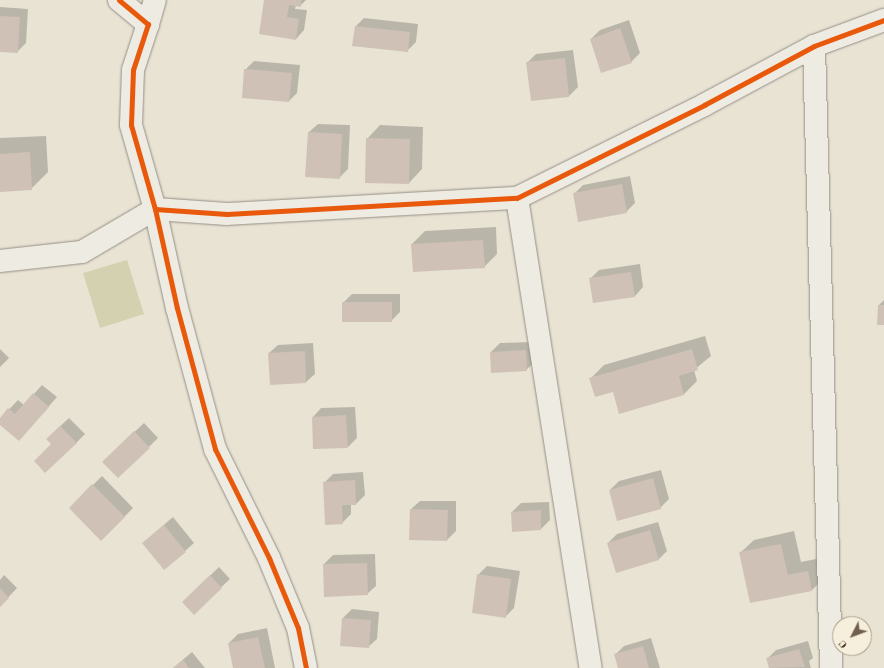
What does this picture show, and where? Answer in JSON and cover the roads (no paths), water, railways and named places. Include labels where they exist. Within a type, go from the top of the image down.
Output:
[{"type":"street","points":[[119,0],[148,24]]},
{"type":"street","points":[[155,0],[134,70],[131,125],[156,209],[177,308],[215,449],[269,558],[298,628],[306,668]]},
{"type":"street","points":[[0,261],[82,252],[156,209],[227,214],[517,198],[704,105],[814,46],[884,20]]},
{"type":"street","points":[[814,46],[831,668]]},
{"type":"street","points":[[517,198],[591,668]]}]
